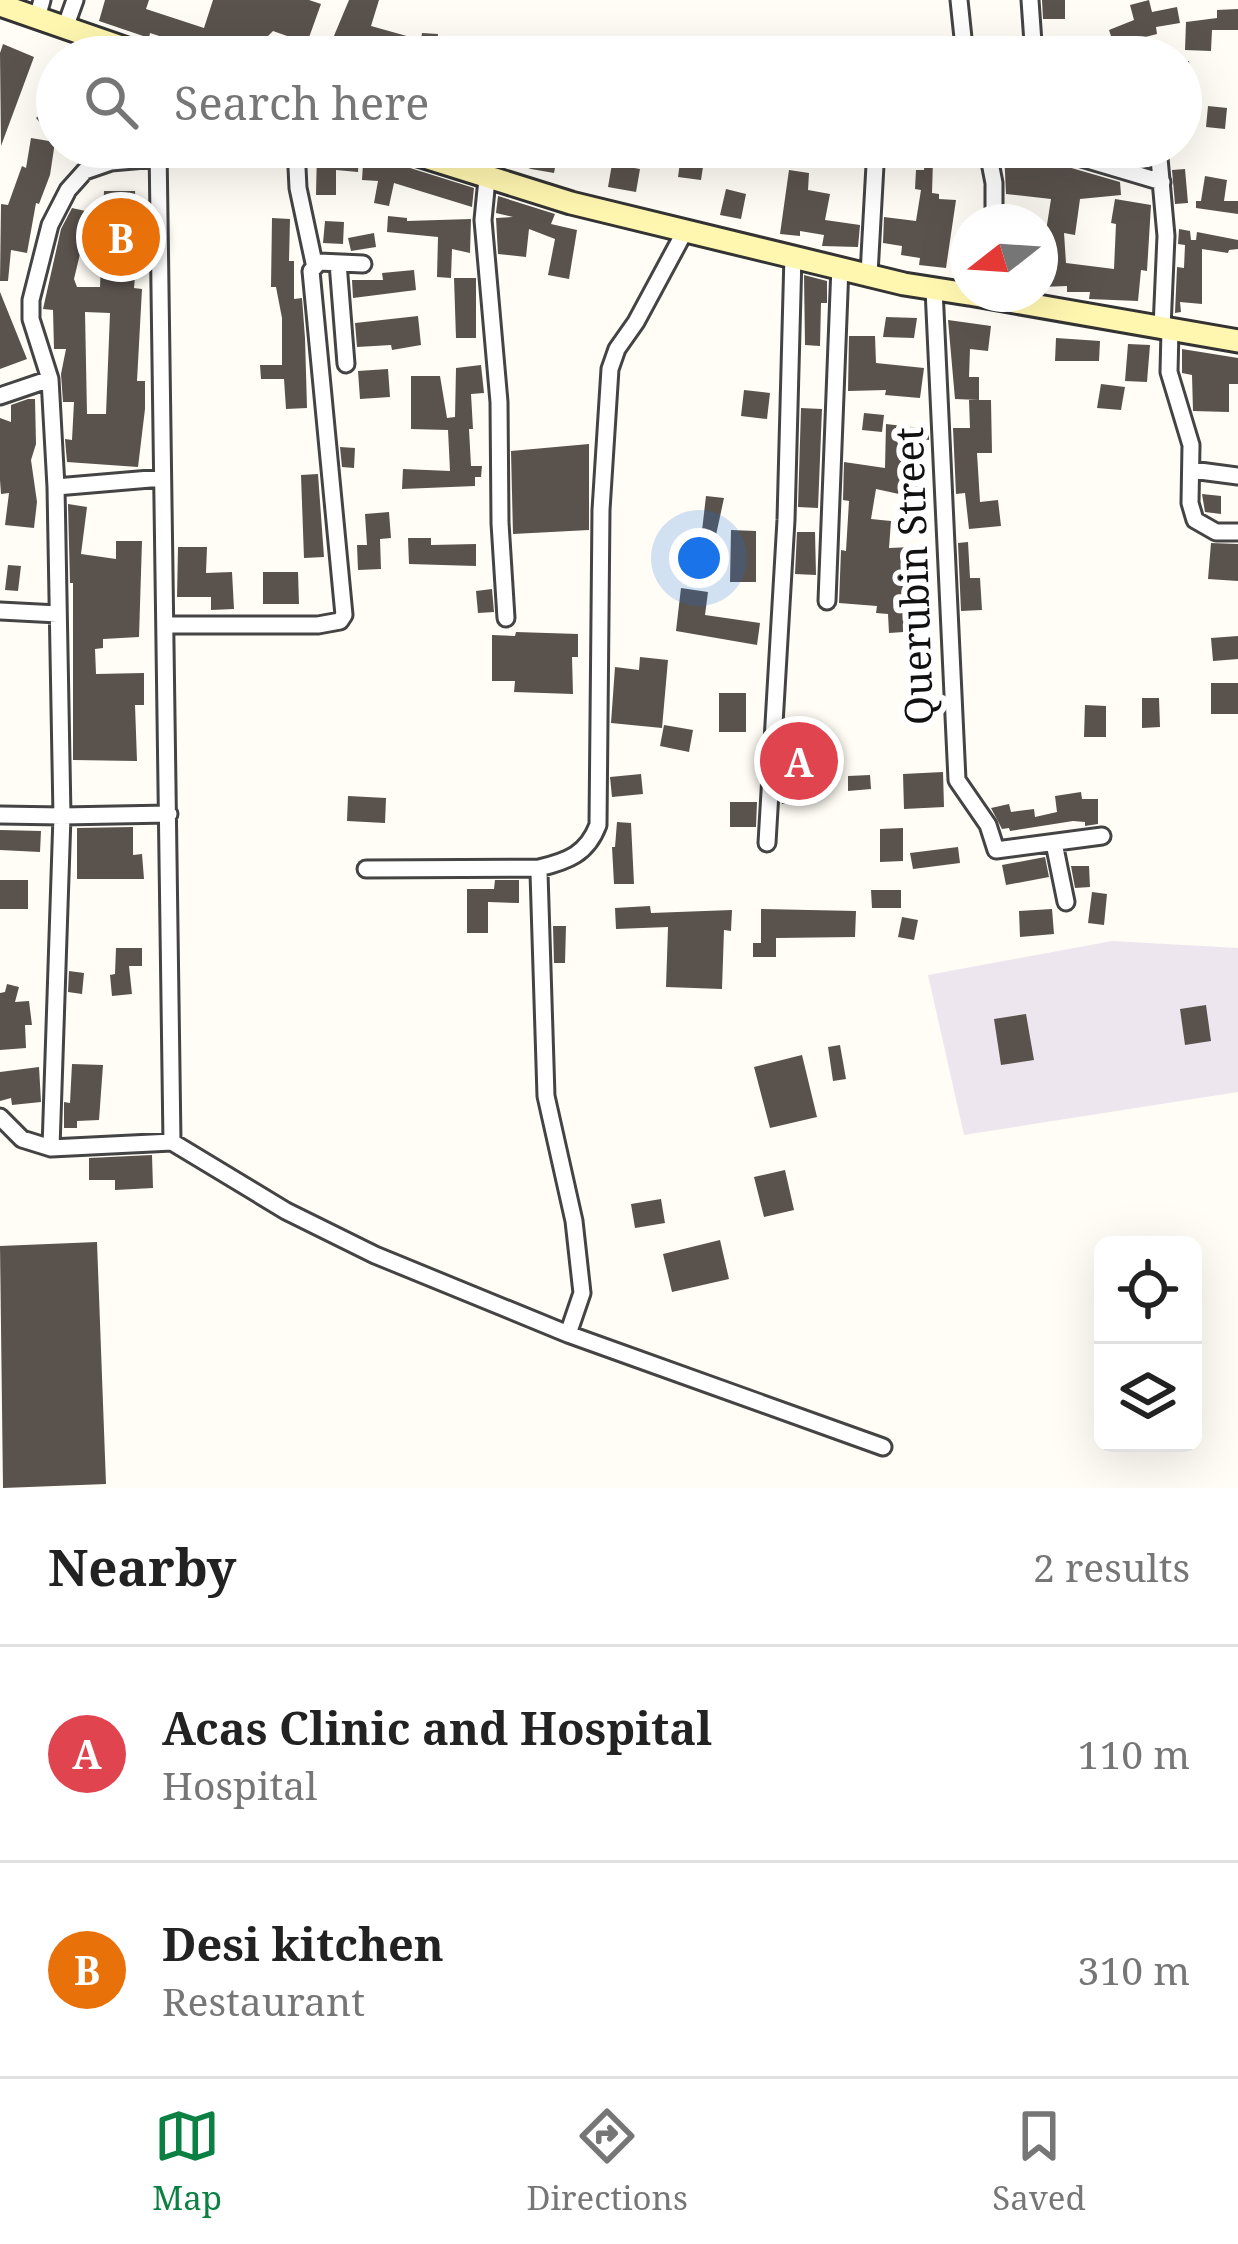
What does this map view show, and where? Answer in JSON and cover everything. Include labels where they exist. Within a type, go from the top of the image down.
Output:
[{"type":"main road","points":[[0,5],[39,9],[65,28],[88,36]]},
{"type":"main road","points":[[456,168],[685,231],[950,291]]},
{"type":"main road","points":[[1058,310],[1238,341]]},
{"type":"street","points":[[65,28],[75,0]]},
{"type":"street","points":[[958,0],[962,36]]},
{"type":"street","points":[[1030,0],[1033,36]]},
{"type":"street","points":[[51,1148],[62,816],[56,487],[50,379],[31,319],[35,273],[50,225],[68,190],[94,168]]},
{"type":"street","points":[[157,168],[172,1142]]},
{"type":"street","points":[[165,625],[318,625],[340,621],[344,615],[311,279],[314,263],[298,168]]},
{"type":"street","points":[[869,274],[876,168]]},
{"type":"street","points":[[993,168],[994,204]]},
{"type":"street","points":[[1115,168],[1162,182]]},
{"type":"street","points":[[1160,168],[1169,372],[1191,445],[1190,503],[1196,520],[1216,532],[1238,532]]},
{"type":"street","points":[[487,178],[483,220],[500,402],[506,618]]},
{"type":"street","points":[[366,869],[539,868],[569,861],[592,839],[598,825],[601,510],[610,369],[616,349],[636,322],[685,231]]},
{"type":"street","points":[[767,843],[788,479],[794,255]]},
{"type":"street","points":[[314,263],[363,264]]},
{"type":"street","points":[[338,263],[346,364]]},
{"type":"street","points":[[827,601],[839,266]]},
{"type":"street","name":"Querubin Street","points":[[934,289],[955,767],[962,789],[988,825],[996,850],[1054,843]]},
{"type":"street","points":[[0,396],[50,379]]},
{"type":"street","points":[[1192,470],[1238,476]]},
{"type":"street","points":[[56,487],[162,478]]},
{"type":"street","points":[[0,611],[58,614]]},
{"type":"street","points":[[0,814],[169,814]]},
{"type":"street","points":[[1066,902],[1054,843],[1102,836]]},
{"type":"street","points":[[539,868],[546,1096],[574,1220],[583,1293],[568,1334]]},
{"type":"street","points":[[0,1117],[22,1138],[51,1148],[172,1142],[286,1211],[357,1246],[568,1334],[883,1447]]},
{"type":"shaded area","points":[[1112,941],[1238,948],[1238,1092],[964,1135],[928,975]]},
{"type":"building","points":[[105,0],[149,0],[146,9],[204,28],[213,0],[321,4],[310,36],[273,31],[268,36],[143,36],[99,21]]},
{"type":"building","points":[[349,0],[379,0],[371,26],[407,36],[334,36]]},
{"type":"building","points":[[1042,0],[1065,0],[1065,19],[1043,19]]},
{"type":"building","points":[[1149,0],[1152,12],[1177,7],[1180,23],[1156,27],[1157,34],[1149,36],[1111,36],[1109,30],[1134,20],[1130,5]]},
{"type":"building","points":[[1238,9],[1238,30],[1212,30],[1211,51],[1202,51],[1202,36],[1186,36],[1186,22],[1217,18],[1217,10]]},
{"type":"building","points":[[3,44],[34,57],[1,146],[0,53]]},
{"type":"building","points":[[1208,106],[1227,108],[1225,129],[1206,127]]},
{"type":"building","points":[[31,138],[36,139],[36,168],[51,168],[50,175],[36,203],[27,253],[11,250],[8,281],[0,281],[1,204],[8,205],[22,166],[26,168]]},
{"type":"building","points":[[317,168],[358,168],[358,172],[336,170],[336,195],[316,195]]},
{"type":"building","points":[[363,168],[410,168],[474,188],[472,207],[394,183],[389,206],[374,203],[378,181],[362,180]]},
{"type":"building","points":[[611,168],[640,169],[636,192],[608,187]]},
{"type":"building","points":[[679,168],[703,168],[701,180],[678,177]]},
{"type":"building","points":[[933,168],[932,193],[939,194],[939,199],[956,200],[950,204],[946,268],[919,265],[920,258],[901,255],[902,246],[883,243],[884,217],[916,221],[921,190],[915,189],[916,170]]},
{"type":"building","points":[[1005,168],[1071,168],[1120,182],[1121,195],[1080,199],[1075,235],[1064,233],[1066,263],[1114,269],[1116,224],[1111,223],[1115,199],[1151,205],[1147,271],[1141,270],[1138,301],[1089,299],[1090,292],[1067,292],[1067,286],[1058,286],[1058,204],[1050,204],[1051,199],[1006,194]]},
{"type":"building","points":[[1185,169],[1188,203],[1175,204],[1172,170]]},
{"type":"building","points":[[789,170],[809,173],[808,190],[830,194],[825,220],[860,225],[858,247],[822,246],[824,235],[800,231],[800,236],[780,234]]},
{"type":"building","points":[[1205,176],[1227,180],[1224,201],[1238,201],[1238,214],[1196,208]]},
{"type":"building","points":[[726,189],[746,194],[741,219],[720,215]]},
{"type":"building","points":[[104,191],[135,191],[134,288],[142,289],[137,381],[145,381],[138,467],[67,462],[65,439],[72,440],[74,402],[63,402],[66,349],[54,349],[53,310],[43,309],[61,229],[72,208],[90,212],[74,279],[77,287],[100,287]],"holes":[[[85,312],[110,313],[106,414],[87,414]]]},
{"type":"building","points":[[498,196],[555,214],[551,224],[577,230],[569,279],[548,275],[555,239],[529,229],[526,257],[498,254],[496,218],[513,217],[496,213]]},
{"type":"building","points":[[388,216],[407,221],[471,219],[470,253],[452,249],[451,278],[437,277],[438,237],[387,232]]},
{"type":"building","points":[[272,218],[290,219],[294,299],[302,298],[307,408],[286,409],[284,379],[261,379],[260,365],[282,365],[282,318],[276,287],[271,287]]},
{"type":"building","points":[[325,221],[344,222],[343,244],[323,243]]},
{"type":"building","points":[[1179,229],[1190,231],[1191,240],[1196,240],[1197,232],[1238,240],[1238,249],[1228,253],[1202,249],[1202,304],[1180,302],[1181,312],[1175,313],[1177,267],[1184,268],[1185,245],[1178,244]]},
{"type":"building","points":[[374,233],[376,247],[351,251],[348,238]]},
{"type":"building","points":[[414,270],[416,290],[353,298],[352,280],[383,280],[382,273]]},
{"type":"building","points":[[804,275],[827,281],[827,303],[821,303],[820,346],[805,345]]},
{"type":"building","points":[[454,278],[476,278],[476,338],[456,338]]},
{"type":"building","points":[[0,292],[27,359],[0,369]]},
{"type":"building","points":[[418,316],[421,345],[392,350],[391,345],[357,347],[355,323]]},
{"type":"building","points":[[886,317],[917,318],[914,338],[883,337]]},
{"type":"building","points":[[948,320],[991,326],[988,351],[970,349],[969,377],[979,377],[979,400],[955,399]]},
{"type":"building","points":[[849,336],[875,336],[876,363],[924,368],[920,398],[885,395],[886,390],[848,391]]},
{"type":"building","points":[[1056,338],[1100,341],[1099,361],[1055,361]]},
{"type":"building","points":[[1128,344],[1150,345],[1147,382],[1125,381]]},
{"type":"building","points":[[1182,349],[1238,358],[1238,384],[1229,384],[1229,412],[1193,411],[1192,375],[1182,373]]},
{"type":"building","points":[[481,365],[484,393],[471,394],[473,429],[469,429],[471,466],[482,466],[481,477],[475,477],[475,486],[402,489],[403,469],[450,471],[448,430],[411,429],[411,376],[440,376],[447,418],[455,417],[456,368]]},
{"type":"building","points":[[388,369],[390,397],[360,399],[358,371]]},
{"type":"building","points":[[1101,384],[1125,387],[1121,410],[1097,408]]},
{"type":"building","points":[[744,390],[770,393],[767,419],[741,416]]},
{"type":"building","points":[[35,399],[34,528],[5,525],[9,493],[1,494],[0,480],[0,418],[11,422],[11,405]]},
{"type":"building","points":[[969,400],[991,400],[992,453],[977,453],[980,502],[998,500],[1001,526],[969,529],[965,493],[956,494],[953,428],[970,428]]},
{"type":"building","points":[[801,408],[822,409],[818,508],[798,507]]},
{"type":"building","points":[[864,413],[884,415],[882,432],[862,430]]},
{"type":"building","points":[[886,424],[929,429],[929,440],[921,439],[916,476],[926,478],[922,499],[876,489],[871,519],[891,521],[889,548],[912,547],[918,631],[889,633],[888,614],[876,613],[877,606],[839,603],[849,501],[843,500],[844,462],[885,468]]},
{"type":"building","points":[[589,444],[589,530],[513,534],[511,451]]},
{"type":"building","points":[[340,447],[355,448],[354,468],[342,467]]},
{"type":"building","points":[[318,474],[324,557],[304,558],[301,475]]},
{"type":"building","points":[[1202,494],[1221,496],[1221,514],[1205,512]]},
{"type":"building","points":[[706,496],[724,498],[713,549],[700,548]]},
{"type":"building","points":[[68,504],[87,507],[81,554],[116,559],[116,541],[142,541],[139,637],[103,639],[103,648],[95,649],[96,674],[144,673],[144,705],[135,705],[137,761],[73,760]]},
{"type":"building","points":[[389,512],[391,538],[380,539],[381,569],[358,570],[357,545],[367,545],[365,514]]},
{"type":"building","points":[[731,530],[756,531],[756,582],[730,582]]},
{"type":"building","points":[[797,532],[815,532],[816,575],[795,574]]},
{"type":"building","points":[[408,538],[431,538],[431,545],[476,544],[476,566],[409,564]]},
{"type":"building","points":[[968,542],[970,578],[980,578],[982,610],[961,611],[958,543]]},
{"type":"building","points":[[1211,543],[1238,544],[1238,581],[1208,579]]},
{"type":"building","points":[[178,547],[207,547],[206,573],[232,572],[234,609],[211,610],[211,597],[177,597]]},
{"type":"building","points":[[8,565],[21,566],[18,591],[5,590]]},
{"type":"building","points":[[263,572],[298,572],[299,604],[263,604]]},
{"type":"building","points":[[681,588],[708,592],[705,615],[760,623],[757,645],[676,631]]},
{"type":"building","points":[[492,589],[494,612],[478,613],[476,591]]},
{"type":"building","points":[[516,632],[578,634],[578,657],[572,657],[573,694],[514,692],[515,681],[492,681],[492,635],[515,636]]},
{"type":"building","points":[[1238,636],[1238,659],[1213,661],[1211,638]]},
{"type":"building","points":[[640,657],[668,660],[662,728],[611,723],[615,667],[639,670]]},
{"type":"building","points":[[1211,683],[1238,683],[1238,714],[1211,714]]},
{"type":"building","points":[[719,693],[746,693],[746,732],[719,732]]},
{"type":"building","points":[[1142,698],[1159,698],[1160,727],[1142,728]]},
{"type":"building","points":[[1085,705],[1106,706],[1106,737],[1084,737]]},
{"type":"building","points":[[664,725],[693,730],[689,752],[660,746]]},
{"type":"building","points":[[818,748],[820,797],[782,804],[785,749]]},
{"type":"building","points":[[943,772],[944,807],[904,809],[903,774]]},
{"type":"building","points":[[641,774],[643,794],[612,797],[610,777]]},
{"type":"building","points":[[870,775],[871,789],[848,791],[848,776]]},
{"type":"building","points":[[1081,792],[1082,799],[1098,799],[1098,824],[1073,821],[1010,831],[1002,829],[991,808],[1009,804],[1011,812],[1034,809],[1035,817],[1057,812],[1055,796]]},
{"type":"building","points":[[348,796],[386,798],[385,823],[347,821]]},
{"type":"building","points":[[730,802],[757,802],[756,827],[730,827]]},
{"type":"building","points":[[617,822],[631,823],[634,884],[614,884],[612,847]]},
{"type":"building","points":[[133,827],[133,855],[142,854],[144,879],[77,879],[77,828]]},
{"type":"building","points":[[903,828],[903,861],[880,862],[880,829]]},
{"type":"building","points":[[0,830],[41,831],[40,852],[0,850]]},
{"type":"building","points":[[958,847],[960,863],[913,869],[910,853]]},
{"type":"building","points":[[1045,857],[1049,877],[1006,885],[1002,865]]},
{"type":"building","points":[[1071,866],[1089,866],[1090,887],[1075,888]]},
{"type":"building","points":[[0,880],[28,880],[28,909],[0,909]]},
{"type":"building","points":[[495,880],[519,880],[519,903],[488,902],[488,933],[467,933],[467,889],[494,889]]},
{"type":"building","points":[[871,890],[901,890],[901,908],[872,908]]},
{"type":"building","points":[[1092,892],[1107,894],[1104,925],[1088,923]]},
{"type":"building","points":[[650,906],[651,913],[732,910],[731,931],[724,930],[722,989],[666,987],[668,927],[616,929],[615,908]]},
{"type":"building","points":[[761,909],[856,911],[855,937],[776,938],[776,957],[753,957],[753,943],[761,943]]},
{"type":"building","points":[[1052,909],[1054,934],[1020,937],[1019,911]]},
{"type":"building","points":[[902,917],[918,920],[914,940],[898,937]]},
{"type":"building","points":[[553,926],[566,926],[565,963],[554,963]]},
{"type":"building","points":[[116,948],[142,948],[142,966],[129,966],[132,994],[112,996],[110,975],[115,974]]},
{"type":"building","points":[[69,971],[84,973],[82,994],[68,992]]},
{"type":"building","points":[[7,984],[19,987],[15,1002],[29,1001],[32,1025],[25,1025],[26,1048],[0,1050],[0,993]]},
{"type":"building","points":[[1206,1005],[1211,1041],[1185,1045],[1180,1009]]},
{"type":"building","points":[[1026,1014],[1034,1060],[1001,1065],[994,1019]]},
{"type":"building","points":[[840,1045],[846,1079],[833,1081],[828,1047]]},
{"type":"building","points":[[802,1055],[817,1117],[770,1128],[754,1067]]},
{"type":"building","points":[[72,1064],[103,1065],[99,1120],[77,1121],[77,1128],[64,1128],[64,1102],[70,1103]]},
{"type":"building","points":[[39,1067],[41,1102],[12,1105],[11,1098],[0,1101],[0,1072]]},
{"type":"building","points":[[152,1155],[153,1188],[115,1190],[115,1180],[89,1180],[89,1158]]},
{"type":"building","points":[[785,1170],[794,1210],[764,1217],[754,1177]]},
{"type":"building","points":[[661,1199],[665,1223],[635,1228],[631,1204]]},
{"type":"building","points":[[720,1240],[729,1279],[672,1292],[663,1254]]},
{"type":"building","points":[[97,1242],[106,1484],[3,1488],[0,1246]]},
{"type":"place","name":"Desi kitchen","points":[[121,237]]},
{"type":"place","name":"Acas Clinic and Hospital","points":[[799,761]]}]
